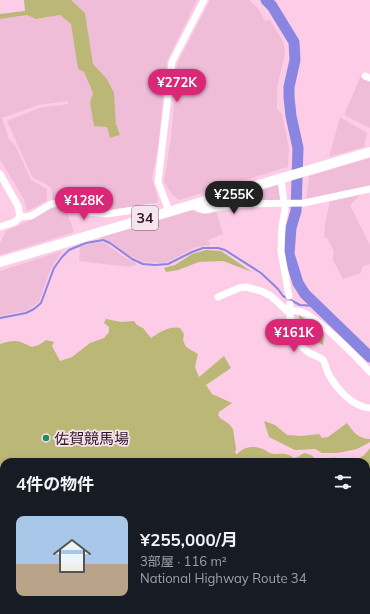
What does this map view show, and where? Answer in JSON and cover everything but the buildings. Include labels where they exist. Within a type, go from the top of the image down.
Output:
[{"type":"highway","name":"34","points":[[0,262],[157,214],[370,152]]},
{"type":"street","points":[[169,211],[158,182],[158,172],[163,148],[172,62],[204,0]]},
{"type":"street","points":[[0,174],[18,206],[20,217]]},
{"type":"street","points":[[281,179],[284,210],[280,240],[289,296]]},
{"type":"street","points":[[193,204],[204,210],[220,207],[304,203],[370,189]]},
{"type":"street","points":[[0,227],[15,222],[20,217],[31,216],[51,204],[62,203],[71,204],[87,212],[98,214],[152,208],[157,214]]},
{"type":"street","points":[[218,297],[239,288],[246,287],[271,296],[287,311],[290,308],[303,312],[321,324],[370,372]]},
{"type":"street","points":[[290,308],[290,324],[300,346],[322,359],[334,384],[341,391],[356,404],[370,408]]},
{"type":"shaded area","points":[[24,0],[71,0],[85,13],[93,64],[107,79],[114,93],[116,124],[120,135],[110,138],[107,127],[94,126],[90,102],[93,93],[84,72],[78,69],[71,24],[60,15],[36,19],[27,15],[0,19],[0,14],[25,11]]},
{"type":"shaded area","points":[[71,0],[197,0],[167,61],[158,148],[152,178],[158,199],[157,203],[101,212],[53,201],[51,187],[32,177],[7,121],[39,108],[68,104],[68,101],[39,105],[2,118],[9,139],[16,147],[31,180],[47,189],[47,201],[27,211],[24,199],[0,160],[0,19],[27,15],[36,19],[60,15],[71,24],[78,69],[84,72],[93,93],[90,102],[107,127],[110,138],[120,135],[116,124],[114,93],[107,79],[93,64],[85,13]]},
{"type":"shaded area","points":[[210,0],[249,0],[258,8],[265,21],[270,20],[283,41],[285,53],[277,88],[277,109],[282,114],[289,148],[288,167],[179,200],[171,193],[164,181],[171,138],[177,64]]},
{"type":"shaded area","points":[[362,73],[370,75],[370,128],[344,115]]},
{"type":"shaded area","points":[[340,117],[367,133],[364,147],[329,157]]},
{"type":"shaded area","points":[[370,158],[370,187],[306,201],[309,176]]},
{"type":"shaded area","points":[[279,184],[281,199],[276,201],[217,204]]},
{"type":"shaded area","points":[[361,194],[350,205],[370,245],[370,264],[362,267],[361,273],[343,279],[333,260],[333,250],[328,239],[324,237],[325,224],[330,201]]},
{"type":"shaded area","points":[[58,206],[65,207],[74,232],[0,255],[0,243],[6,231]]},
{"type":"shaded area","points":[[191,210],[202,214],[210,214],[216,211],[223,234],[208,240],[210,245],[196,247],[166,263],[143,262],[125,253],[111,242],[98,237]]},
{"type":"shaded area","points":[[96,242],[105,243],[124,257],[136,263],[136,265],[129,267],[79,261],[80,247]]},
{"type":"shaded area","points":[[206,250],[221,251],[252,272],[223,261],[199,262],[178,270],[166,272],[164,268],[175,265],[192,254]]},
{"type":"shaded area","points":[[62,251],[50,271],[39,302],[26,311],[0,316],[0,271]]},
{"type":"shaded area","points":[[299,315],[324,334],[323,345],[309,338],[300,330]]},
{"type":"shaded area","points":[[106,319],[121,322],[134,321],[137,325],[143,328],[151,338],[168,329],[180,328],[184,334],[183,340],[186,347],[198,354],[195,367],[199,377],[224,356],[231,368],[206,385],[212,394],[232,403],[219,412],[218,415],[233,429],[236,449],[235,453],[237,454],[243,449],[254,447],[261,448],[272,454],[285,454],[294,458],[0,458],[0,344],[9,341],[16,341],[32,347],[39,345],[46,340],[54,342],[52,346],[60,361],[72,357],[90,343],[104,338],[109,332],[109,327],[104,323]]},
{"type":"shaded area","points":[[264,421],[275,425],[287,435],[301,436],[319,434],[322,438],[328,437],[347,423],[357,434],[363,438],[370,439],[370,442],[357,449],[338,453],[322,453],[315,449],[295,450],[269,437]]},
{"type":"shaded area","points":[[370,448],[370,458],[360,458],[365,454]]},
{"type":"shaded area","points":[[304,453],[315,458],[295,458]]},
{"type":"waterway","points":[[266,0],[272,6],[294,42],[295,60],[289,87],[289,97],[291,116],[298,148],[296,211],[291,228],[289,254],[298,283],[305,294],[370,357]]},
{"type":"waterway","points":[[0,318],[26,313],[34,309],[41,303],[54,268],[62,257],[69,250],[86,243],[103,240],[110,243],[132,259],[143,264],[155,265],[168,264],[203,248],[218,248],[225,250],[261,273],[278,289],[283,296],[300,305],[317,306]]},
{"type":"place","name":"佐賀競馬場","points":[[46,438]]}]
